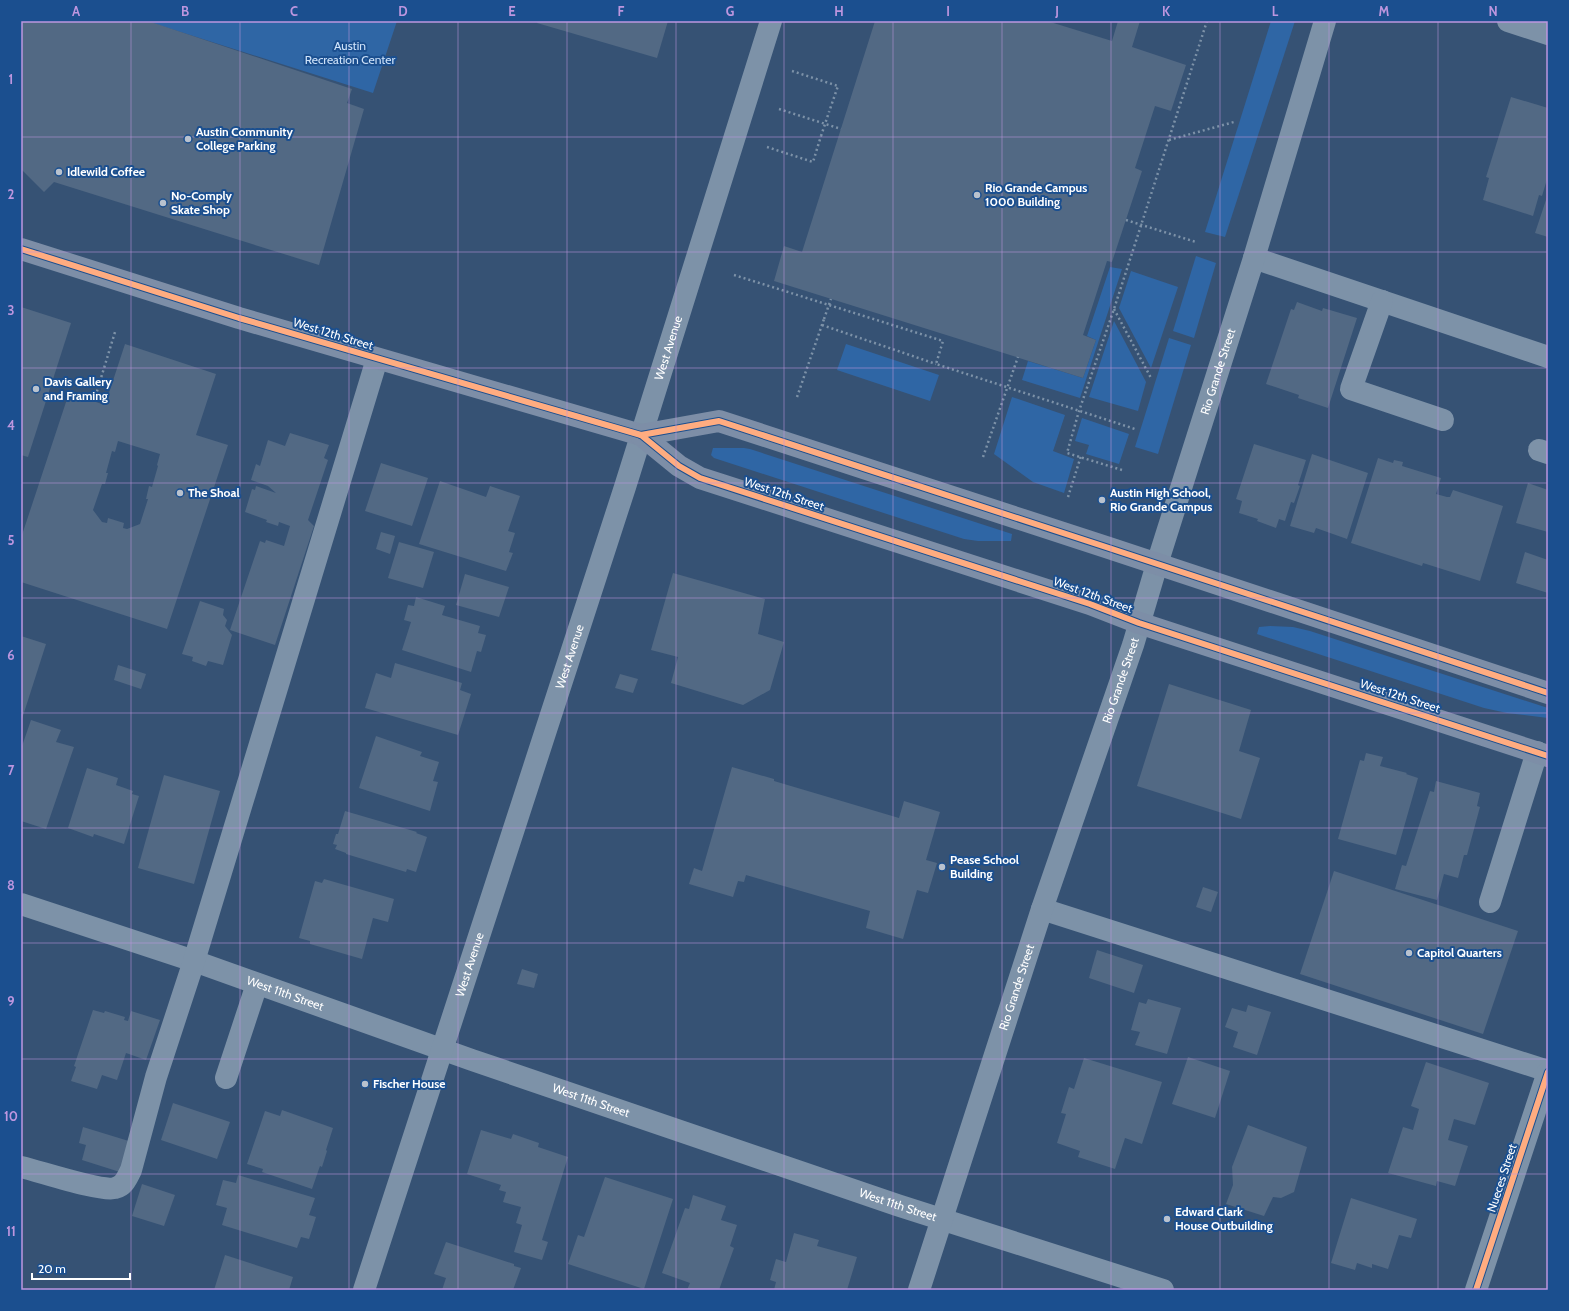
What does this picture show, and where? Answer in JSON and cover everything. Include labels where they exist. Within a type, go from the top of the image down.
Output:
[{"type":"main road","name":"West 12th Street","points":[[21,249],[169,297],[641,435],[679,466],[700,478],[1090,604],[1139,623],[1543,754]]},
{"type":"main road","name":"West 12th Street","points":[[641,435],[719,421],[1548,693]]},
{"type":"street","name":"West Avenue","points":[[364,1290],[441,1049],[623,494],[771,21]]},
{"type":"street","name":"Rio Grande Street","points":[[919,1290],[1042,909],[1139,623],[1254,258],[1325,21]]},
{"type":"street","points":[[1508,21],[1548,34]]},
{"type":"street","points":[[1254,258],[1548,357]]},
{"type":"street","points":[[1382,301],[1351,389],[1443,420]]},
{"type":"street","points":[[21,1167],[95,1186],[114,1189],[124,1184],[130,1170],[156,1077],[194,961],[377,359]]},
{"type":"street","points":[[1490,902],[1543,754]]},
{"type":"street","name":"West 11th Street","points":[[21,904],[194,961],[441,1049],[890,1202],[1163,1290]]},
{"type":"street","points":[[1042,909],[1548,1071]]},
{"type":"street","points":[[226,1078],[257,984]]},
{"type":"street","name":"Nueces Street","points":[[1476,1290],[1548,1071]]},
{"type":"path","points":[[1122,470],[1067,452],[1079,411],[1114,309],[1207,21]]},
{"type":"path","points":[[766,147],[812,162],[821,136],[838,86],[792,71]]},
{"type":"path","points":[[779,109],[841,129],[825,124]]},
{"type":"path","points":[[1168,140],[1234,122]]},
{"type":"path","points":[[1126,220],[1196,242]]},
{"type":"path","points":[[734,275],[944,341],[936,364]]},
{"type":"path","points":[[797,397],[831,299]]},
{"type":"path","points":[[1114,309],[1151,378]]},
{"type":"path","points":[[822,325],[1007,388],[1135,429]]},
{"type":"path","points":[[94,401],[115,332]]},
{"type":"path","points":[[983,457],[1018,357]]},
{"type":"path","points":[[1068,497],[1081,456]]},
{"type":"green space","name":"Austin Recreation Center","points":[[146,21],[397,21],[373,93]]},
{"type":"green space","points":[[1271,21],[1295,21],[1225,237],[1205,232]]},
{"type":"green space","points":[[1196,256],[1216,263],[1194,338],[1173,331]]},
{"type":"green space","points":[[1110,267],[1122,269],[1080,398],[1022,380],[1028,361],[1083,378],[1096,340],[1087,336]]},
{"type":"green space","points":[[1131,271],[1178,287],[1151,368],[1119,308]]},
{"type":"green space","points":[[1114,321],[1146,382],[1138,411],[1089,397]]},
{"type":"green space","points":[[1169,338],[1191,345],[1158,454],[1135,447]]},
{"type":"green space","points":[[846,344],[939,375],[930,401],[837,370]]},
{"type":"green space","points":[[1012,397],[1065,415],[1053,451],[1074,459],[1064,493],[1033,482],[994,454]]},
{"type":"green space","points":[[1082,418],[1129,434],[1119,464],[1086,454],[1089,445],[1075,441]]},
{"type":"green space","points":[[713,448],[750,449],[1012,534],[1011,541],[978,541],[964,539],[714,458],[711,455]]},
{"type":"green space","points":[[1259,627],[1293,627],[1310,631],[1548,708],[1548,718],[1507,713],[1484,708],[1257,634]]},
{"type":"building","name":"Austin Community College Parking","points":[[21,21],[148,21],[352,89],[347,103],[364,109],[319,265],[54,182],[44,192],[21,169]]},
{"type":"building","points":[[538,21],[668,21],[657,58],[537,23]]},
{"type":"building","name":"Rio Grande Campus 1000 Building","points":[[875,21],[1047,21],[1112,41],[1118,21],[1140,21],[1132,47],[1186,65],[1171,111],[1155,106],[1135,168],[1142,171],[1112,262],[1107,261],[1083,335],[1096,340],[1083,378],[774,281],[784,246],[802,252]]},
{"type":"building","points":[[1511,97],[1548,108],[1548,176],[1542,196],[1539,195],[1533,216],[1483,200],[1489,178],[1486,177]]},
{"type":"building","points":[[1548,194],[1548,237],[1535,233]]},
{"type":"building","points":[[1297,302],[1322,311],[1323,308],[1357,318],[1328,408],[1298,398],[1299,395],[1266,384],[1291,309],[1294,310]]},
{"type":"building","name":"Davis Gallery and Framing","points":[[21,307],[71,323],[28,457],[21,455]]},
{"type":"building","name":"The Shoal","points":[[125,344],[216,374],[196,435],[228,445],[167,629],[21,582],[21,538],[69,393],[105,405]],"holes":[[[118,441],[160,454],[152,487],[149,486],[146,499],[148,499],[140,524],[127,529],[123,528],[124,523],[108,518],[107,523],[102,522],[93,510],[102,484],[105,484],[108,473],[106,473],[112,451],[115,452]]]},
{"type":"building","points":[[290,433],[329,445],[324,458],[328,460],[308,520],[314,526],[275,645],[230,630],[260,541],[265,543],[266,540],[284,546],[290,526],[279,522],[278,526],[266,522],[267,520],[245,512],[252,489],[255,490],[256,486],[276,493],[268,486],[251,480],[256,464],[260,466],[268,440],[285,446]]},
{"type":"building","points":[[1254,444],[1306,460],[1298,485],[1300,486],[1294,503],[1291,502],[1285,521],[1279,519],[1276,528],[1257,521],[1258,519],[1239,513],[1242,501],[1236,499]]},
{"type":"building","points":[[1312,454],[1368,473],[1347,539],[1316,528],[1314,533],[1290,526]]},
{"type":"building","points":[[1378,458],[1393,463],[1394,460],[1403,462],[1402,466],[1441,478],[1436,494],[1450,497],[1453,490],[1503,506],[1480,581],[1423,563],[1422,566],[1351,543]]},
{"type":"building","points":[[381,463],[428,478],[412,526],[365,511]]},
{"type":"building","points":[[440,481],[486,497],[490,486],[520,496],[508,531],[515,533],[509,552],[513,553],[506,571],[419,544]]},
{"type":"building","points":[[1528,483],[1548,490],[1548,532],[1516,523]]},
{"type":"building","points":[[381,532],[395,536],[390,554],[376,549]]},
{"type":"building","points":[[399,542],[434,552],[423,588],[388,578]]},
{"type":"building","points":[[1525,552],[1548,560],[1548,593],[1516,583]]},
{"type":"building","points":[[673,573],[765,599],[758,634],[784,642],[770,690],[743,705],[671,683],[678,657],[651,650]]},
{"type":"building","points":[[465,574],[509,587],[499,617],[456,605]]},
{"type":"building","points":[[416,597],[445,606],[442,615],[480,626],[478,633],[486,635],[481,652],[477,651],[471,672],[402,650],[411,622],[404,620],[408,605],[414,606]]},
{"type":"building","points":[[200,601],[224,609],[223,615],[227,620],[225,626],[232,635],[223,665],[208,661],[206,666],[192,661],[193,657],[182,654]]},
{"type":"building","points":[[21,636],[46,644],[21,722]]},
{"type":"building","points":[[395,663],[462,683],[460,690],[471,694],[458,735],[365,708],[376,673],[391,678]]},
{"type":"building","points":[[118,665],[146,674],[141,689],[114,680]]},
{"type":"building","points":[[620,674],[638,679],[633,693],[615,688]]},
{"type":"building","points":[[1169,684],[1251,710],[1239,751],[1260,758],[1241,819],[1137,786]]},
{"type":"building","points":[[31,720],[61,730],[56,742],[74,747],[46,829],[21,821],[21,749]]},
{"type":"building","points":[[376,736],[422,752],[420,756],[439,762],[433,781],[438,782],[430,811],[359,788]]},
{"type":"building","points":[[1366,753],[1383,757],[1380,766],[1407,773],[1406,774],[1418,778],[1396,855],[1338,839],[1360,760],[1364,761]]},
{"type":"building","points":[[732,767],[899,818],[904,801],[940,812],[926,860],[937,863],[928,893],[917,890],[903,939],[866,928],[870,911],[746,875],[744,882],[738,881],[733,897],[689,884],[694,868],[702,871]]},
{"type":"building","points":[[87,768],[118,778],[116,785],[133,791],[132,794],[139,796],[124,844],[94,834],[93,837],[68,828]]},
{"type":"building","points":[[164,775],[220,791],[194,884],[138,868]]},
{"type":"building","points":[[1436,781],[1480,793],[1477,806],[1480,807],[1467,855],[1464,855],[1458,878],[1444,874],[1437,900],[1395,889],[1402,865],[1406,866],[1430,791],[1434,792]]},
{"type":"building","points":[[345,811],[417,832],[416,833],[427,837],[416,872],[407,869],[406,872],[346,854],[335,849],[337,845],[333,844],[336,834],[338,834]]},
{"type":"building","name":"Capitol Quarters","points":[[1334,871],[1518,931],[1483,1034],[1300,974]]},
{"type":"building","points":[[324,879],[394,899],[388,922],[373,918],[362,959],[310,944],[310,941],[299,938],[315,881],[322,883]]},
{"type":"building","points":[[1203,887],[1218,892],[1211,912],[1196,907]]},
{"type":"building","points":[[1097,950],[1143,965],[1134,993],[1089,978]]},
{"type":"building","points":[[522,969],[538,974],[534,988],[517,984]]},
{"type":"building","points":[[1148,999],[1181,1008],[1167,1054],[1135,1045],[1140,1032],[1131,1030],[1139,1002],[1146,1004]]},
{"type":"building","points":[[1248,1005],[1271,1012],[1257,1055],[1233,1047],[1238,1032],[1225,1027],[1232,1008],[1246,1012]]},
{"type":"building","points":[[93,1010],[104,1013],[105,1011],[125,1017],[124,1020],[128,1021],[131,1011],[160,1020],[146,1060],[126,1053],[117,1080],[102,1075],[97,1089],[71,1081],[76,1067],[74,1066]]},
{"type":"building","points":[[1188,1057],[1230,1071],[1215,1118],[1172,1104]]},
{"type":"building","points":[[1084,1058],[1162,1082],[1142,1144],[1125,1138],[1115,1169],[1078,1157],[1080,1151],[1057,1143],[1066,1114],[1061,1113],[1069,1087],[1074,1089]]},
{"type":"building","points":[[1426,1062],[1489,1083],[1475,1125],[1454,1119],[1448,1140],[1468,1146],[1455,1186],[1437,1181],[1436,1186],[1388,1173],[1403,1127],[1413,1130],[1419,1109],[1411,1106]]},
{"type":"building","points":[[173,1103],[230,1122],[217,1159],[161,1140]]},
{"type":"building","points":[[282,1110],[333,1128],[322,1167],[320,1166],[312,1189],[262,1172],[263,1169],[247,1164],[265,1111],[280,1116]]},
{"type":"building","points":[[1248,1125],[1307,1147],[1294,1192],[1281,1198],[1273,1197],[1264,1216],[1226,1204],[1233,1185],[1232,1167]]},
{"type":"building","points":[[83,1127],[132,1142],[123,1173],[82,1160],[86,1145],[79,1143]]},
{"type":"building","points":[[481,1130],[511,1139],[513,1134],[539,1143],[538,1147],[568,1157],[542,1240],[548,1242],[542,1260],[514,1252],[522,1225],[516,1223],[521,1207],[503,1202],[506,1192],[499,1190],[501,1185],[467,1174]]},
{"type":"building","points":[[238,1175],[315,1198],[309,1215],[316,1217],[309,1239],[301,1237],[297,1248],[222,1225],[227,1208],[216,1205],[223,1180],[236,1183]]},
{"type":"building","points":[[605,1177],[673,1199],[644,1289],[568,1264],[578,1235],[584,1237]]},
{"type":"building","points":[[142,1184],[175,1195],[164,1226],[132,1216]]},
{"type":"building","points":[[693,1195],[726,1206],[721,1220],[737,1225],[730,1246],[734,1248],[719,1290],[687,1290],[690,1283],[662,1273],[685,1208],[689,1209]]},
{"type":"building","points":[[1351,1198],[1417,1219],[1411,1238],[1399,1235],[1388,1269],[1372,1264],[1372,1268],[1357,1263],[1355,1270],[1331,1263]]},
{"type":"building","points":[[794,1233],[819,1240],[817,1246],[857,1257],[847,1290],[774,1290],[776,1282],[770,1280],[776,1259],[786,1262]]},
{"type":"building","points":[[446,1242],[514,1264],[514,1266],[521,1268],[513,1290],[442,1290],[446,1278],[434,1274]]},
{"type":"building","points":[[225,1255],[293,1277],[289,1290],[214,1290]]},
{"type":"cycle path","points":[[21,249],[239,318],[641,435],[679,466],[700,478],[1090,604],[1139,623],[1548,756]]},
{"type":"cycle path","points":[[641,435],[719,421],[1548,693]]},
{"type":"cycle path","points":[[1476,1290],[1548,1072]]},
{"type":"place","name":"Austin Community College Parking","points":[[188,139]]},
{"type":"place","name":"Idlewild Coffee","points":[[59,172]]},
{"type":"place","name":"Rio Grande Campus 1000 Building","points":[[977,195]]},
{"type":"place","name":"No-Comply Skate Shop","points":[[163,203]]},
{"type":"place","name":"Davis Gallery and Framing","points":[[36,389]]},
{"type":"place","name":"The Shoal","points":[[180,493]]},
{"type":"place","name":"Austin High School, Rio Grande Campus","points":[[1102,500]]},
{"type":"place","name":"Pease School Building","points":[[942,867]]},
{"type":"place","name":"Capitol Quarters","points":[[1409,953]]},
{"type":"place","name":"Fischer House","points":[[365,1084]]},
{"type":"place","name":"Edward Clark House Outbuilding","points":[[1167,1219]]}]
